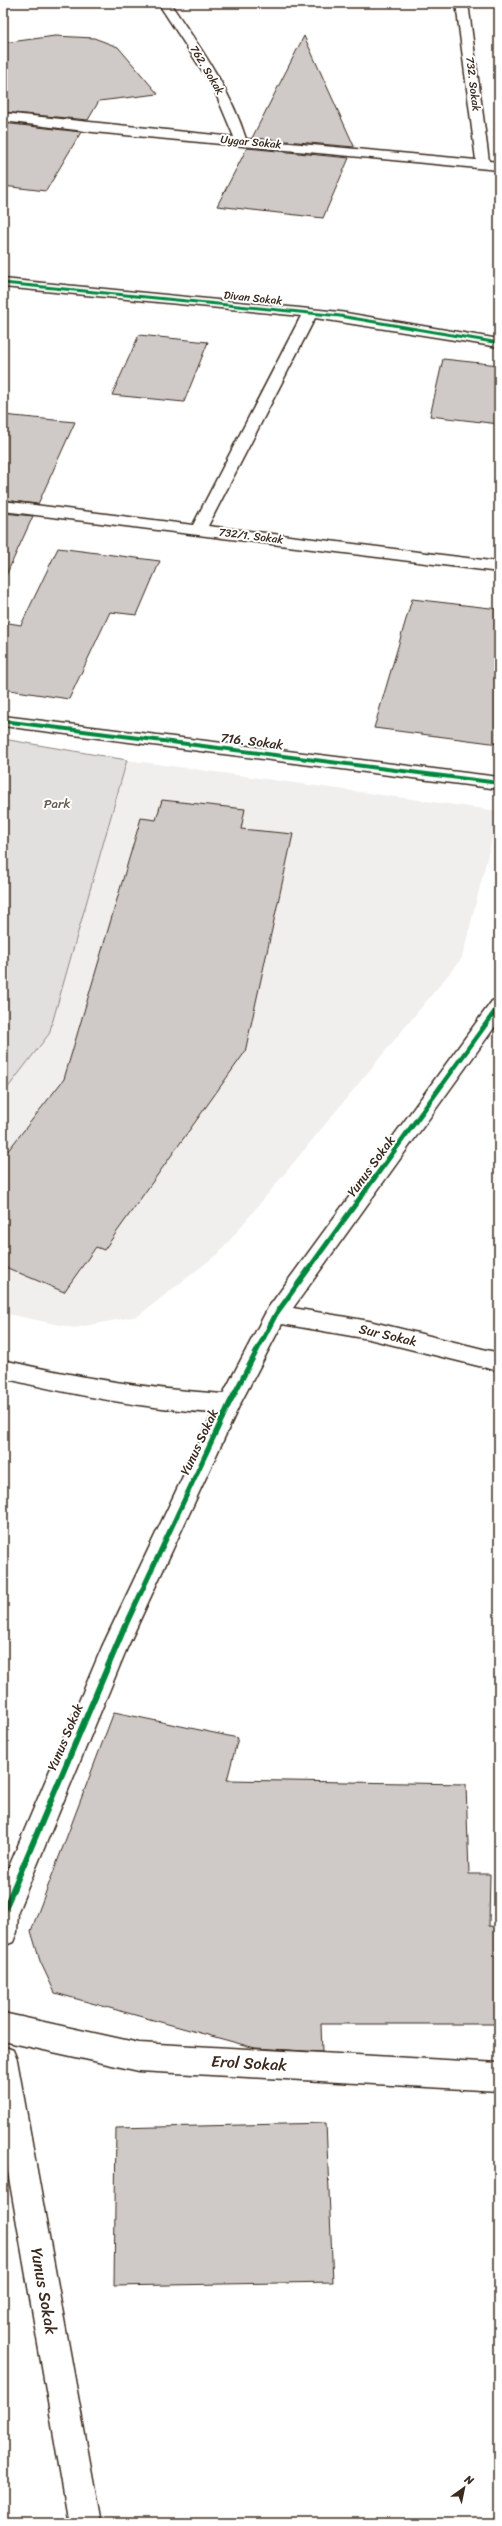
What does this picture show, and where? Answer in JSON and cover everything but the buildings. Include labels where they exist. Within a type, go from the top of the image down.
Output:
[{"type":"street","name":"762. Sokak","points":[[164,3],[201,57],[235,119],[241,141]]},
{"type":"street","name":"732. Sokak","points":[[462,3],[483,164]]},
{"type":"street","name":"Uygar Sokak","points":[[3,117],[499,166]]},
{"type":"street","name":"Divan Sokak","points":[[5,287],[310,313],[499,343]]},
{"type":"street","points":[[198,530],[310,313]]},
{"type":"street","name":"732/1. Sokak","points":[[3,506],[499,567]]},
{"type":"street","name":"716. Sokak","points":[[3,721],[499,784]]},
{"type":"street","name":"Yunus Sokak","points":[[3,1932],[4,1911],[115,1647],[229,1404],[276,1314],[499,1006]]},
{"type":"street","name":"Sur Sokak","points":[[276,1314],[369,1330],[499,1362]]},
{"type":"street","points":[[3,1369],[80,1387],[170,1400],[229,1404]]},
{"type":"street","name":"Erol Sokak","points":[[3,2027],[139,2057],[499,2077]]},
{"type":"street","name":"Yunus Sokak","points":[[3,2060],[85,2523]]},
{"type":"shaded area","points":[[127,760],[499,811],[462,958],[220,1252],[138,1316],[74,1328],[3,1313],[3,1094],[49,1034]]},
{"type":"green space","name":"Park","points":[[3,739],[127,760],[49,1034],[3,1094]]},
{"type":"cycle path","points":[[3,283],[340,316],[499,343]]},
{"type":"cycle path","points":[[3,721],[499,783]]},
{"type":"cycle path","points":[[3,1932],[4,1911],[115,1647],[229,1404],[276,1314],[499,1006]]}]
